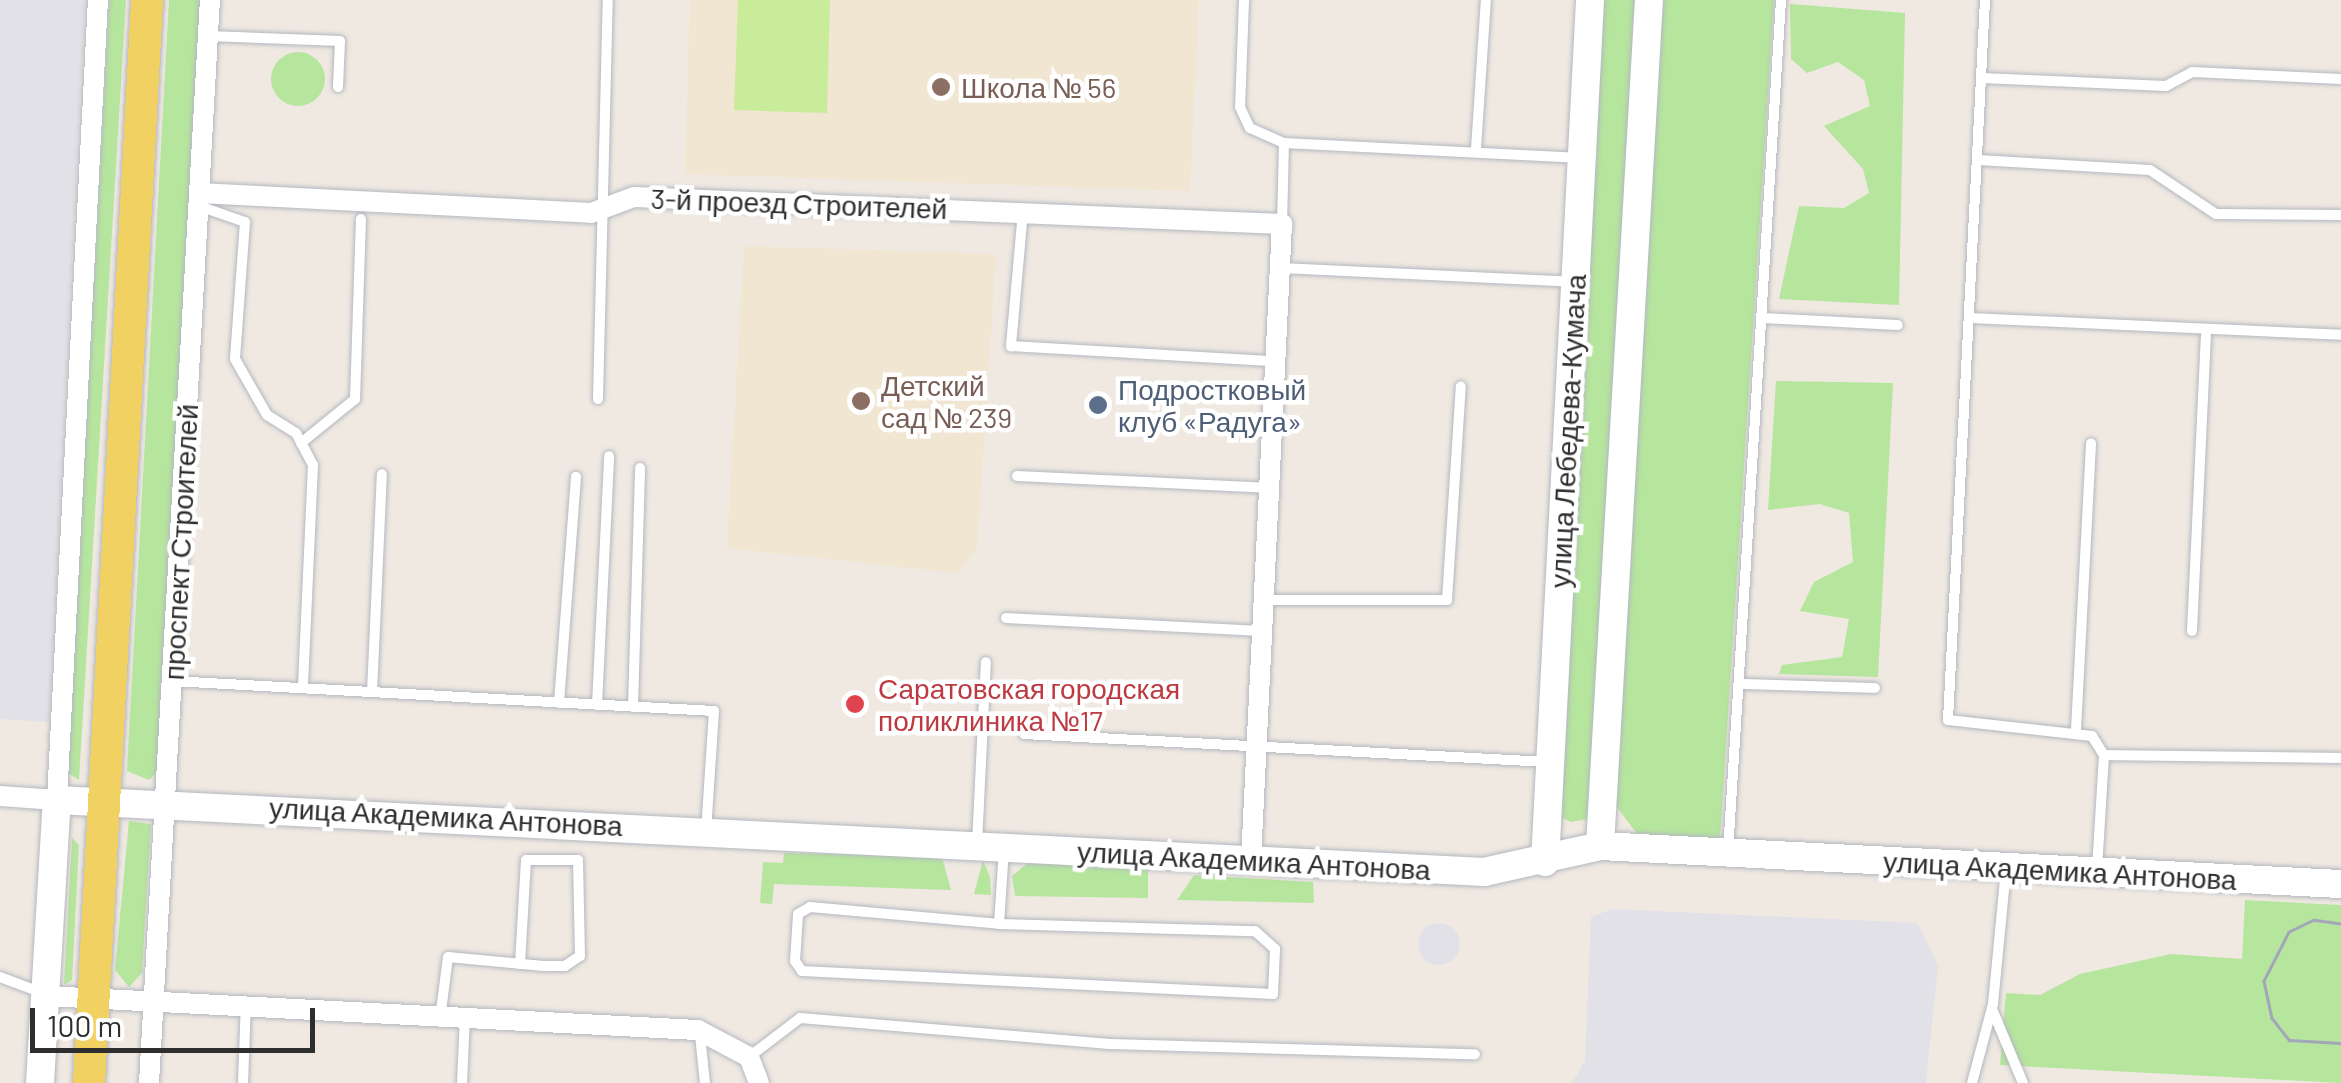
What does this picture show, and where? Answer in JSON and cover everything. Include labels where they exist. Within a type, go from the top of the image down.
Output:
[{"type":"main road","points":[[89,1083],[146,0]]},
{"type":"main road","name":"улица Лебедева-Кумача","points":[[1544,862],[1590,0]]},
{"type":"main road","name":"улица Лебедева-Кумача","points":[[1600,846],[1648,0]]},
{"type":"main road","name":"улица Академика Антонова","points":[[57,800],[1484,872],[1544,862],[1600,846],[2341,884]]},
{"type":"main road","points":[[40,1083],[57,800]]},
{"type":"street","points":[[0,796],[57,800],[98,0]]},
{"type":"street","name":"проспект Строителей","points":[[149,1083],[210,0]]},
{"type":"street","name":"3-й проезд Строителей","points":[[199,199],[610,208],[634,197],[1023,210],[1282,224]]},
{"type":"street","points":[[1251,860],[1282,224]]},
{"type":"street","points":[[46,996],[93,1004],[154,998],[465,1012],[698,1030],[749,1057],[760,1083]]},
{"type":"lane","points":[[598,399],[610,208],[600,138],[608,0]]},
{"type":"lane","points":[[1244,0],[1240,108],[1250,128],[1284,142],[1476,149],[1581,159]]},
{"type":"lane","points":[[1476,149],[1486,0]]},
{"type":"lane","points":[[1728,853],[1781,0]]},
{"type":"lane","points":[[1985,0],[1948,720],[2076,730],[2104,755],[2341,758]]},
{"type":"lane","points":[[208,36],[340,40],[338,88]]},
{"type":"lane","points":[[1982,78],[2166,86],[2192,72],[2341,79]]},
{"type":"lane","points":[[1282,224],[1284,142]]},
{"type":"lane","points":[[1978,160],[2150,170],[2216,214],[2341,215]]},
{"type":"lane","points":[[199,199],[245,222],[236,359],[268,415],[301,443],[313,466],[303,688]]},
{"type":"lane","points":[[1023,210],[1011,346],[1274,361]]},
{"type":"lane","points":[[301,443],[355,399],[362,220]]},
{"type":"lane","points":[[1279,268],[1574,282]]},
{"type":"lane","points":[[1763,318],[1898,325]]},
{"type":"lane","points":[[1970,318],[2206,335],[2341,335]]},
{"type":"lane","points":[[2192,632],[2206,335]]},
{"type":"lane","points":[[1262,600],[1447,600],[1461,386]]},
{"type":"lane","points":[[2076,730],[2091,443]]},
{"type":"lane","points":[[597,705],[610,456]]},
{"type":"lane","points":[[632,707],[640,468]]},
{"type":"lane","points":[[372,692],[382,474]]},
{"type":"lane","points":[[1016,476],[1267,488]]},
{"type":"lane","points":[[559,702],[576,477]]},
{"type":"lane","points":[[1006,618],[1260,632]]},
{"type":"lane","points":[[986,662],[991,846],[999,924]]},
{"type":"lane","points":[[172,681],[714,712],[706,830]]},
{"type":"lane","points":[[1740,684],[1875,688]]},
{"type":"lane","points":[[1024,734],[1549,762]]},
{"type":"lane","points":[[2097,872],[2104,755]]},
{"type":"lane","points":[[441,1011],[448,957],[520,964],[565,966],[580,956],[578,860],[526,860],[520,964]]},
{"type":"lane","points":[[1972,1083],[1992,1008],[2006,867]]},
{"type":"lane","points":[[810,908],[999,924],[1256,931],[1276,949],[1272,994],[802,971],[795,961],[798,914],[810,908]]},
{"type":"lane","points":[[0,976],[46,996]]},
{"type":"lane","points":[[243,1083],[246,1002]]},
{"type":"lane","points":[[1992,1008],[2023,1083]]},
{"type":"lane","points":[[462,1083],[465,1012]]},
{"type":"lane","points":[[749,1057],[800,1018],[1107,1044],[1475,1054]]},
{"type":"lane","points":[[698,1030],[705,1083]]},
{"type":"shaded area","points":[[0,0],[85,0],[49,722],[0,719]]},
{"type":"shaded area","name":"Школа № 56","points":[[690,0],[1199,0],[1190,191],[685,174]]},
{"type":"shaded area","name":"Детский сад № 239","points":[[744,246],[996,254],[977,548],[957,573],[727,548]]},
{"type":"shaded area","points":[[1612,909],[1917,923],[1938,965],[1926,1083],[1572,1083],[1585,1061],[1591,917]]},
{"type":"shaded area","points":[[1439,923],[1454,929],[1460,944],[1454,959],[1439,965],[1424,959],[1418,944],[1424,929]]},
{"type":"green space","points":[[109,0],[126,0],[79,780],[68,773]]},
{"type":"green space","points":[[169,0],[203,0],[158,771],[149,780],[127,771]]},
{"type":"green space","points":[[738,0],[830,0],[827,113],[734,110]]},
{"type":"green space","points":[[1598,0],[1636,0],[1588,819],[1571,822],[1559,816]]},
{"type":"green space","points":[[1657,0],[1774,0],[1720,840],[1638,835],[1613,802]]},
{"type":"green space","points":[[1790,4],[1905,13],[1899,305],[1779,299],[1799,206],[1844,208],[1869,193],[1863,169],[1824,126],[1870,106],[1864,80],[1838,62],[1807,73],[1791,59]]},
{"type":"green space","points":[[298,52],[317,60],[325,79],[317,98],[298,106],[279,98],[271,79],[279,60]]},
{"type":"green space","points":[[1776,381],[1893,383],[1878,677],[1779,674],[1782,665],[1842,657],[1849,619],[1800,611],[1814,582],[1853,562],[1849,513],[1820,504],[1768,510]]},
{"type":"green space","points":[[129,821],[151,824],[142,973],[129,987],[115,970]]},
{"type":"green space","points":[[72,838],[79,845],[72,980],[64,985]]},
{"type":"green space","points":[[784,853],[942,857],[951,890],[774,884],[772,904],[760,903],[763,862],[783,863]]},
{"type":"green space","points":[[983,860],[990,877],[991,895],[974,894]]},
{"type":"green space","points":[[1030,861],[1148,869],[1148,898],[1015,896],[1012,876]]},
{"type":"green space","points":[[1194,875],[1313,882],[1314,903],[1177,900]]},
{"type":"green space","points":[[2245,900],[2341,905],[2341,1083],[2000,1065],[2006,993],[2040,995],[2080,974],[2171,954],[2242,959]]},
{"type":"tram line","points":[[2341,924],[2314,920],[2289,932],[2264,981],[2272,1018],[2289,1040],[2341,1043]]},
{"type":"place","name":"Школа № 56","points":[[941,87]]},
{"type":"place","name":"Детский сад № 239","points":[[861,401]]},
{"type":"place","name":"Подростковый клуб «Радуга»","points":[[1098,405]]},
{"type":"place","name":"Саратовская городская поликлиника №17","points":[[855,704]]}]
